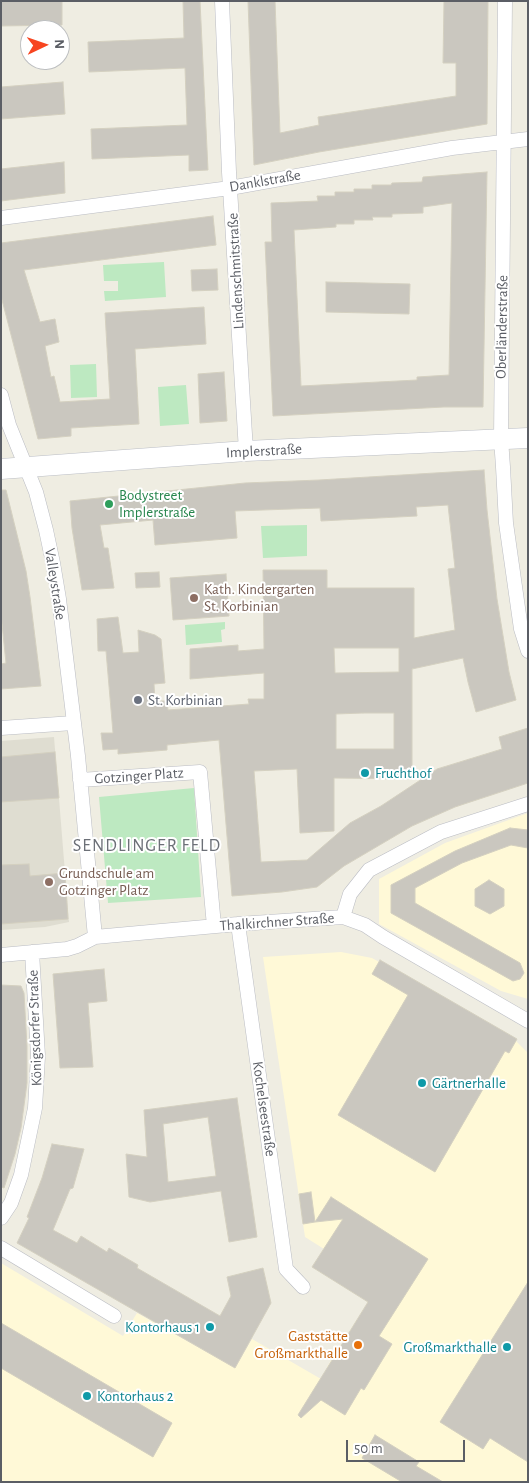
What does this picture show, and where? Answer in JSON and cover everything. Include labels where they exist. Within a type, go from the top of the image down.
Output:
[{"type":"main road","name":"Implerstraße","points":[[1,469],[501,431],[528,438]]},
{"type":"street","name":"Lindenschmitstraße","points":[[222,1],[230,188],[246,451]]},
{"type":"street","name":"Oberländerstraße","points":[[505,1],[501,431],[506,523],[522,629],[528,651]]},
{"type":"street","name":"Danklstraße","points":[[1,218],[230,188],[398,157],[528,139]]},
{"type":"street","name":"Valleystraße","points":[[1,395],[9,425],[41,510],[50,546],[59,599],[80,780]]},
{"type":"street","points":[[1,728],[73,723]]},
{"type":"street","name":"Gotzinger Platz","points":[[95,937],[80,780],[200,772],[214,926]]},
{"type":"street","points":[[343,918],[350,894],[369,870],[441,832],[528,804]]},
{"type":"street","name":"Thalkirchner Straße","points":[[1,955],[77,946],[95,937],[238,924],[343,918],[365,925],[528,1021]]},
{"type":"street","name":"Kochelseestraße","points":[[238,924],[286,1269],[303,1287]]},
{"type":"street","name":"Königsdorfer Straße","points":[[1,1218],[11,1203],[21,1175],[35,1108],[38,1056],[32,952]]},
{"type":"street","points":[[1,1248],[114,1316]]},
{"type":"shaded area","points":[[54,737],[69,922],[45,927],[1,930],[1,741]]},
{"type":"shaded area","points":[[528,813],[528,999],[501,991],[379,924],[379,879],[445,843]]},
{"type":"shaded area","points":[[341,952],[372,958],[517,1039],[516,1041],[528,1053],[528,1482],[1,1482],[1,1263],[123,1336],[137,1313],[235,1368],[252,1339],[321,1379],[368,1302],[312,1267],[324,1249],[305,1237],[263,957]]},
{"type":"green space","points":[[164,262],[166,297],[105,301],[104,291],[118,291],[118,281],[104,281],[103,265]]},
{"type":"green space","points":[[96,364],[97,397],[71,398],[70,365]]},
{"type":"green space","points":[[186,385],[189,424],[160,426],[158,387]]},
{"type":"green space","points":[[307,525],[307,556],[263,558],[261,526]]},
{"type":"green space","points":[[225,622],[225,629],[221,630],[222,642],[186,645],[185,625]]},
{"type":"green space","points":[[194,788],[201,897],[108,903],[99,797]]},
{"type":"building","points":[[1,1],[62,1],[62,20],[20,20],[20,26],[1,26]]},
{"type":"building","points":[[183,1],[200,1],[208,170],[189,171],[189,155],[92,159],[91,129],[187,125],[185,68],[89,72],[88,42],[184,38]]},
{"type":"building","points":[[248,1],[275,1],[280,133],[319,125],[318,117],[456,96],[456,63],[443,63],[444,1],[488,1],[487,124],[319,152],[254,165]]},
{"type":"building","points":[[63,82],[65,114],[1,119],[1,87]]},
{"type":"building","points":[[64,162],[65,193],[1,201],[1,169]]},
{"type":"building","points":[[487,172],[483,407],[444,407],[273,416],[265,242],[272,242],[271,203],[318,201],[317,196],[335,196],[335,192],[354,192],[354,189],[372,189],[372,185],[422,182],[423,177]],"holes":[[[452,203],[449,375],[417,377],[417,380],[301,386],[294,230],[336,227],[336,224],[354,224],[354,220],[373,220],[372,217],[392,217],[392,214],[423,213],[423,207]]]},
{"type":"building","points":[[213,216],[216,245],[24,270],[40,322],[55,319],[59,342],[45,346],[51,377],[54,376],[60,402],[110,399],[105,313],[204,307],[206,344],[135,349],[139,424],[71,428],[71,436],[38,439],[1,296],[1,243]]},
{"type":"building","points":[[217,269],[218,290],[192,291],[191,270]]},
{"type":"building","points":[[326,282],[410,284],[409,314],[326,312]]},
{"type":"building","points":[[224,372],[227,421],[200,423],[198,374]]},
{"type":"building","points":[[484,470],[497,599],[509,672],[516,700],[476,712],[463,658],[412,669],[412,779],[334,778],[334,831],[300,833],[297,769],[254,771],[261,862],[307,860],[350,823],[381,806],[437,769],[502,749],[499,737],[528,728],[528,783],[455,807],[412,826],[344,866],[317,887],[232,896],[219,740],[167,745],[167,750],[118,754],[118,749],[103,750],[101,733],[113,733],[106,651],[98,651],[97,619],[118,617],[123,653],[139,652],[138,630],[155,635],[161,639],[165,683],[154,684],[155,701],[167,701],[168,710],[249,704],[248,699],[264,699],[264,673],[190,679],[190,649],[238,645],[238,651],[264,649],[263,570],[327,570],[327,588],[414,588],[414,638],[455,630],[448,569],[455,568],[448,505],[416,507],[417,516],[321,521],[320,508],[235,511],[237,538],[155,545],[153,520],[100,525],[104,548],[108,548],[114,588],[82,590],[72,528],[70,501],[245,483]],"holes":[[[334,648],[399,648],[399,672],[335,673]],[[394,713],[394,749],[336,749],[336,714]]]},
{"type":"building","points":[[1,490],[6,490],[26,571],[41,686],[1,689],[1,664],[6,663],[1,614]]},
{"type":"building","points":[[159,572],[160,587],[136,588],[135,573]]},
{"type":"building","points":[[226,574],[229,616],[173,620],[170,578]]},
{"type":"building","points":[[55,752],[59,798],[1,802],[1,757]]},
{"type":"building","points":[[510,828],[528,830],[528,848],[511,845],[462,863],[415,888],[415,903],[520,963],[524,973],[520,979],[513,981],[391,913],[391,885],[455,851]]},
{"type":"building","points":[[29,864],[30,876],[65,873],[68,919],[1,924],[1,865]]},
{"type":"building","points":[[489,880],[504,889],[504,906],[490,914],[475,906],[475,889]]},
{"type":"building","name":"Gärtnerhalle","points":[[380,960],[517,1039],[509,1053],[505,1051],[435,1172],[338,1115],[408,995],[372,974]]},
{"type":"building","points":[[104,969],[107,1001],[88,1003],[93,1067],[60,1068],[53,974]]},
{"type":"building","points":[[1,985],[21,986],[24,993],[27,1046],[27,1083],[21,1128],[4,1188],[1,1187]]},
{"type":"building","points":[[237,1098],[257,1237],[229,1242],[221,1191],[150,1202],[129,1197],[126,1154],[147,1157],[144,1110]],"holes":[[[208,1117],[216,1176],[168,1182],[163,1124]]]},
{"type":"building","points":[[52,1144],[84,1149],[73,1188],[70,1189],[53,1230],[77,1243],[81,1236],[107,1252],[109,1248],[138,1265],[137,1268],[220,1316],[231,1296],[227,1277],[263,1268],[271,1303],[235,1368],[17,1243],[29,1218],[27,1217],[42,1178]]},
{"type":"building","points":[[311,1192],[315,1222],[303,1224],[299,1194]]},
{"type":"building","points":[[331,1197],[428,1259],[379,1336],[392,1344],[364,1390],[361,1388],[345,1415],[321,1400],[301,1418],[298,1415],[368,1302],[312,1267],[343,1219],[315,1222]]},
{"type":"building","name":"Großmarkthalle","points":[[528,1282],[528,1462],[490,1438],[483,1449],[440,1422]]},
{"type":"building","name":"Kontorhaus 2","points":[[1,1323],[172,1423],[153,1457],[1,1368]]},
{"type":"building","points":[[375,1435],[419,1462],[416,1466],[443,1482],[402,1482],[362,1458]]},
{"type":"place","name":"Bodystreet Implerstraße","points":[[109,504]]},
{"type":"place","name":"Kath. Kindergarten St. Korbinian","points":[[194,598]]},
{"type":"place","name":"St. Korbinian","points":[[138,700]]},
{"type":"place","name":"Fruchthof","points":[[365,773]]},
{"type":"place","name":"Grundschule am Gotzinger Platz","points":[[49,882]]},
{"type":"place","name":"Gärtnerhalle","points":[[422,1083]]},
{"type":"place","name":"Kontorhaus 1","points":[[210,1327]]},
{"type":"place","name":"Gaststätte Großmarkthalle","points":[[358,1345]]},
{"type":"place","name":"Großmarkthalle","points":[[507,1347]]},
{"type":"place","name":"Kontorhaus 2","points":[[87,1396]]},
{"type":"district","name":"SENDLINGER FELD","points":[[147,846]]}]
